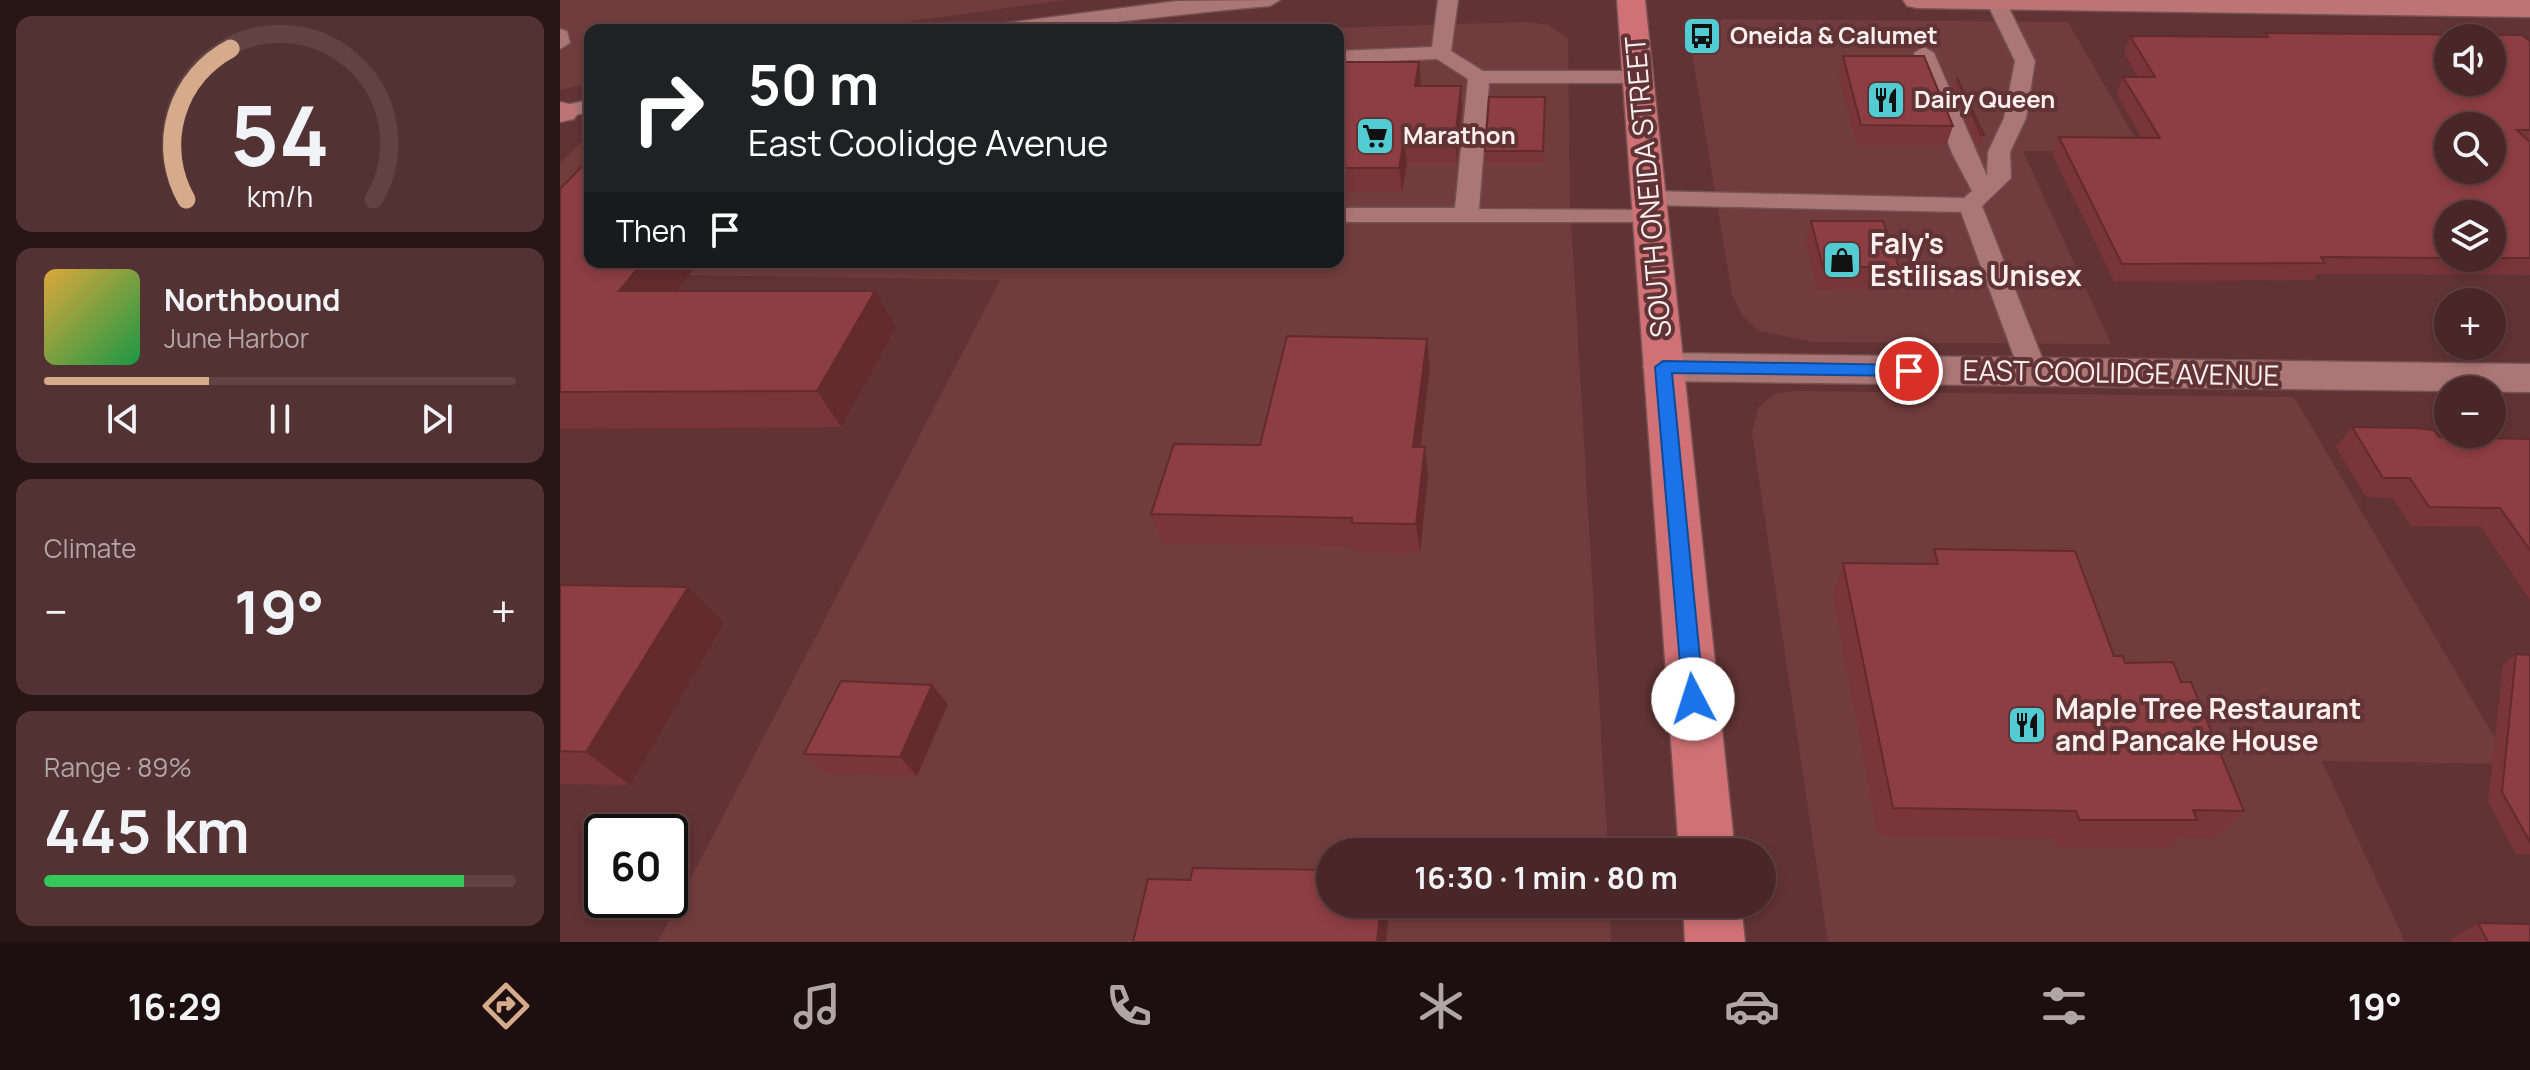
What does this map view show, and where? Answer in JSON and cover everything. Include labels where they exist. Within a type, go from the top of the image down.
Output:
[{"type":"main road","name":"SOUTH ONEIDA STREET","points":[[1631,0],[1706,838]]},
{"type":"main road","points":[[1917,0],[2530,8]]},
{"type":"main road","points":[[1713,918],[1715,942]]},
{"type":"street","name":"EAST COOLIDGE AVENUE","points":[[1663,367],[2530,378]]},
{"type":"lane","points":[[1040,24],[1187,3],[1270,0]]},
{"type":"lane","points":[[1441,53],[1448,0]]},
{"type":"lane","points":[[1344,215],[1466,216],[1977,198],[1999,178],[1999,152],[2015,118],[2025,61],[2011,1]]},
{"type":"lane","points":[[1186,24],[1187,3]]},
{"type":"lane","points":[[560,35],[560,43]]},
{"type":"lane","points":[[1344,57],[1441,53],[1479,77],[1638,77]]},
{"type":"lane","points":[[1924,53],[1963,153],[2034,373]]},
{"type":"lane","points":[[1466,216],[1479,77]]},
{"type":"shaded area","points":[[560,0],[1066,0],[890,24],[584,24],[584,84],[560,90]]},
{"type":"shaded area","points":[[1725,19],[2068,22],[2143,152],[2023,151],[2111,344],[1813,342],[1759,331],[1742,315],[1732,294],[1690,40],[1692,29],[1702,23]]},
{"type":"shaded area","points":[[1527,22],[1548,25],[1568,38],[1570,203],[1607,838],[1316,838],[1316,918],[1610,918],[1611,942],[658,942],[670,918],[688,918],[688,884],[1000,280],[560,273],[560,163],[584,140],[584,268],[1344,268],[1344,27]]},
{"type":"shaded area","points":[[1793,391],[2294,397],[2510,764],[2322,761],[2405,942],[1828,942],[1752,432],[1758,408],[1774,394]]},
{"type":"building","points":[[2434,34],[2434,96],[2506,96],[2506,35],[2522,35],[2530,41],[2530,130],[2517,130],[2530,142],[2530,258],[2506,258],[2506,200],[2434,200],[2434,258],[2321,257],[2325,263],[2122,264],[2059,137],[2160,138],[2123,77],[2155,77],[2130,36]]},
{"type":"building","points":[[1843,56],[1924,56],[1953,126],[1861,125]]},
{"type":"building","points":[[1344,62],[1419,62],[1415,86],[1461,86],[1455,139],[1404,139],[1399,168],[1344,168]]},
{"type":"building","points":[[1957,78],[1984,135],[1981,135]]},
{"type":"building","points":[[1489,97],[1545,97],[1543,151],[1485,151]]},
{"type":"building","points":[[584,164],[584,268],[638,268],[619,291],[875,291],[817,391],[560,392],[560,189]]},
{"type":"building","points":[[1811,221],[1883,221],[1899,267],[1823,267]]},
{"type":"building","points":[[1287,336],[1427,339],[1413,447],[1425,447],[1416,524],[1352,523],[1352,518],[1151,514],[1174,444],[1260,445]]},
{"type":"building","points":[[2352,427],[2434,430],[2434,448],[2506,448],[2506,438],[2530,439],[2530,550],[2500,508],[2429,507],[2410,478],[2383,478]]},
{"type":"building","name":"Maple Tree Restaurant and Pancake House","points":[[1934,549],[2075,551],[2114,656],[2123,656],[2125,663],[2173,662],[2181,682],[2191,682],[2244,811],[2193,810],[2197,820],[2079,820],[2076,811],[1893,808],[1843,563],[1938,564]]},
{"type":"building","points":[[560,585],[688,587],[586,752],[560,751]]},
{"type":"building","points":[[2516,654],[2530,655],[2530,842],[2502,792]]},
{"type":"building","points":[[841,681],[932,685],[900,757],[804,754]]},
{"type":"building","points":[[1193,868],[1316,870],[1316,918],[1380,918],[1377,942],[1133,942],[1148,879],[1190,880]]},
{"type":"building","points":[[2478,923],[2530,924],[2530,942],[2488,942]]},
{"type":"place","name":"Oneida & Calumet","points":[[1702,36]]},
{"type":"place","name":"Dairy Queen","points":[[1886,100]]},
{"type":"place","name":"Marathon","points":[[1375,136]]},
{"type":"place","name":"Faly's Estilisas Unisex","points":[[1842,260]]},
{"type":"place","name":"Maple Tree Restaurant and Pancake House","points":[[2027,725]]},
{"type":"route","points":[[1693,699],[1663,367],[1909,371]]}]
